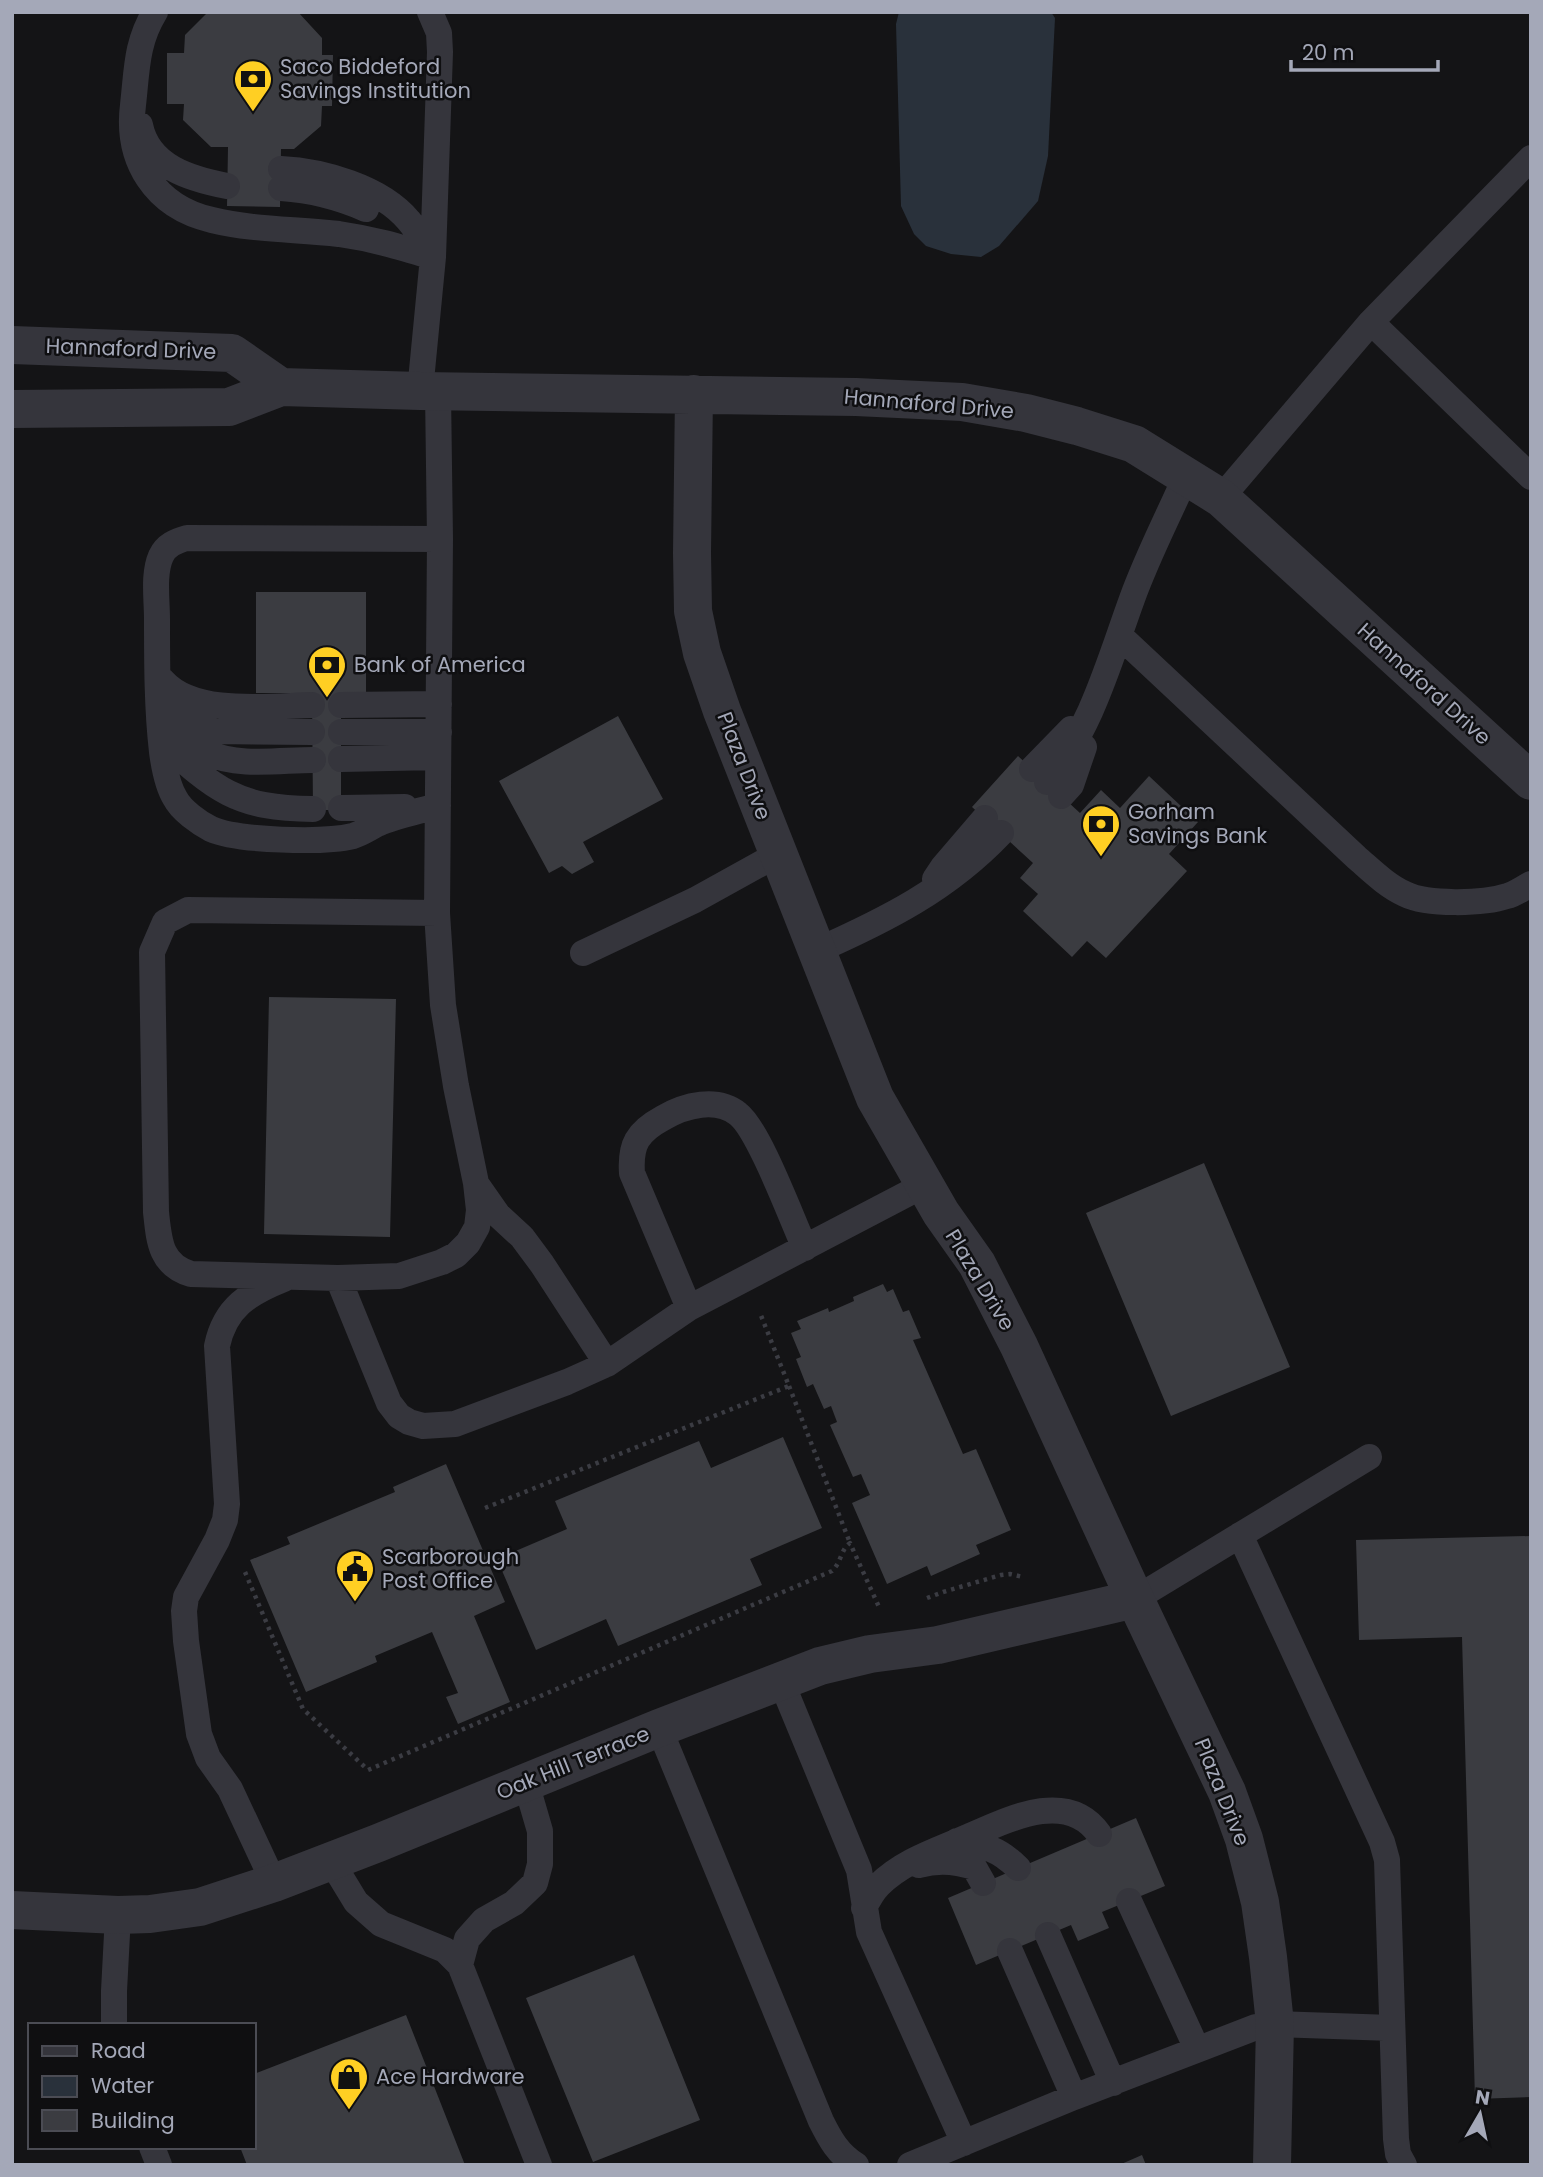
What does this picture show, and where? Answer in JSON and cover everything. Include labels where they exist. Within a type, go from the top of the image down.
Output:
[{"type":"street","name":"Hannaford Drive","points":[[12,345],[232,353],[281,387]]},
{"type":"street","name":"Hannaford Drive","points":[[12,409],[229,407],[281,387],[882,398],[961,402],[1026,413],[1134,444],[1221,498],[1531,781]]},
{"type":"street","name":"Plaza Drive","points":[[694,394],[693,611],[702,653],[718,700],[876,1098],[924,1185],[976,1264],[1019,1346],[1227,1792],[1244,1839],[1260,1902],[1275,2024],[1272,2165]]},
{"type":"street","name":"Oak Hill Terrace","points":[[12,1910],[118,1915],[150,1914],[200,1907],[331,1861],[820,1666],[870,1654],[938,1645],[1135,1599]]},
{"type":"lane","points":[[155,12],[146,26],[139,46],[131,121],[132,142],[138,160],[145,176],[161,194],[182,209],[211,220],[376,240],[433,257]]},
{"type":"lane","points":[[430,12],[439,33],[440,52],[429,391],[440,539],[437,913],[443,1005],[476,1184],[479,1210],[477,1227],[456,1255],[399,1276],[287,1278],[191,1274],[179,1270],[165,1254],[159,1238],[156,1212],[152,952],[165,922],[188,910],[437,913]]},
{"type":"lane","points":[[135,89],[144,141],[158,158],[170,168],[190,177],[227,177]]},
{"type":"lane","points":[[1221,498],[1371,322],[1531,158]]},
{"type":"lane","points":[[281,178],[306,170],[368,190],[408,220],[433,257]]},
{"type":"lane","points":[[1371,322],[1531,477]]},
{"type":"lane","points":[[1093,705],[1089,731],[1071,785],[1046,783],[1093,705],[1133,597],[1186,476]]},
{"type":"lane","points":[[438,806],[398,816],[357,835],[339,838],[261,839],[211,829],[191,816],[175,800],[169,784],[161,740],[156,578],[163,552],[177,541],[200,537],[440,539]]},
{"type":"lane","points":[[1120,636],[1357,858],[1405,895],[1432,901],[1457,902],[1506,897],[1531,884]]},
{"type":"lane","points":[[158,690],[168,686],[183,697],[232,706],[312,705]]},
{"type":"lane","points":[[158,690],[180,714],[214,731],[312,732]]},
{"type":"lane","points":[[158,690],[205,752],[240,761],[313,760]]},
{"type":"lane","points":[[341,705],[439,704]]},
{"type":"lane","points":[[341,732],[438,744]]},
{"type":"lane","points":[[161,740],[200,775],[222,791],[241,800],[261,806],[313,809]]},
{"type":"lane","points":[[341,759],[438,744]]},
{"type":"lane","points":[[341,808],[438,806]]},
{"type":"lane","points":[[816,951],[878,923],[922,898],[956,888],[993,866],[1000,832],[943,867],[922,898]]},
{"type":"lane","points":[[583,953],[695,901],[778,854]]},
{"type":"lane","points":[[689,1308],[632,1173],[631,1156],[636,1139],[663,1117],[711,1103],[740,1115],[758,1142],[805,1248]]},
{"type":"lane","points":[[476,1184],[498,1215],[522,1237],[542,1264],[607,1364]]},
{"type":"lane","points":[[338,1278],[389,1403],[399,1416],[423,1426],[455,1424],[607,1364],[689,1308],[924,1185]]},
{"type":"lane","points":[[274,1883],[230,1789],[208,1758],[199,1734],[184,1611],[189,1588],[217,1540],[225,1520],[227,1504],[218,1346],[221,1329],[239,1304],[260,1288],[287,1278]]},
{"type":"lane","points":[[1135,1599],[1369,1457]]},
{"type":"lane","points":[[1240,1535],[1382,1842],[1387,1860],[1396,2139],[1398,2154],[1404,2165]]},
{"type":"lane","points":[[781,1681],[859,1870],[869,1931],[964,2143]]},
{"type":"lane","points":[[659,1728],[821,2121],[831,2142],[846,2159],[856,2165]]},
{"type":"lane","points":[[460,1965],[467,1939],[484,1920],[514,1903],[535,1883],[540,1864],[540,1830],[526,1783]]},
{"type":"lane","points":[[864,1908],[877,1886],[914,1860],[1016,1816],[1059,1811],[1077,1814],[1090,1822],[1099,1834]]},
{"type":"lane","points":[[957,1841],[997,1850],[1018,1868]]},
{"type":"lane","points":[[331,1861],[356,1902],[381,1924],[445,1950],[460,1965],[539,2165]]},
{"type":"lane","points":[[897,1871],[932,1861],[964,1864],[974,1867],[983,1883]]},
{"type":"lane","points":[[1129,1901],[1197,2049]]},
{"type":"lane","points":[[114,2023],[118,1915]]},
{"type":"lane","points":[[1048,1935],[1113,2083]]},
{"type":"lane","points":[[1010,1951],[1074,2097]]},
{"type":"lane","points":[[910,2165],[1074,2097],[1256,2027],[1275,2024],[1392,2028]]},
{"type":"path","points":[[756,1302],[850,1543],[880,1610]]},
{"type":"path","points":[[485,1508],[789,1386]]},
{"type":"path","points":[[217,1540],[239,1557],[303,1710],[369,1770],[832,1571],[838,1565],[845,1546],[850,1543]]},
{"type":"path","points":[[925,1600],[1001,1575],[1010,1574],[1035,1581]]},
{"type":"water","points":[[899,12],[1051,12],[1055,18],[1048,156],[1038,201],[999,246],[981,257],[951,254],[926,246],[914,234],[901,206],[896,24]]},
{"type":"building","name":"Saco Biddeford Savings Institution","points":[[208,12],[298,12],[322,38],[322,55],[333,55],[332,106],[322,106],[321,126],[294,149],[281,149],[280,207],[227,206],[228,147],[211,147],[183,120],[184,104],[167,104],[167,53],[184,53],[185,35]]},
{"type":"building","name":"Bank of America","points":[[256,592],[366,592],[366,693],[341,693],[341,810],[313,810],[312,693],[256,693]]},
{"type":"building","points":[[618,716],[663,799],[583,842],[594,862],[572,874],[562,866],[549,873],[499,781]]},
{"type":"building","name":"Gorham Savings Bank","points":[[1018,756],[1080,813],[1101,790],[1120,808],[1149,776],[1198,822],[1169,854],[1187,871],[1106,958],[1087,941],[1072,957],[1023,911],[1038,894],[1020,878],[1033,863],[972,807]]},
{"type":"building","points":[[269,997],[396,999],[390,1237],[264,1234]]},
{"type":"building","points":[[1204,1163],[1290,1367],[1171,1416],[1086,1213]]},
{"type":"building","points":[[883,1284],[887,1292],[893,1289],[903,1312],[909,1310],[921,1338],[913,1340],[963,1454],[976,1449],[1011,1530],[976,1545],[980,1554],[931,1576],[927,1566],[887,1584],[852,1503],[870,1495],[861,1474],[853,1477],[830,1425],[837,1422],[831,1406],[824,1409],[813,1384],[807,1387],[796,1359],[801,1357],[791,1333],[801,1329],[797,1321],[828,1308],[829,1312],[854,1301],[853,1297]]},
{"type":"building","points":[[783,1437],[822,1528],[750,1559],[762,1585],[618,1646],[606,1619],[536,1650],[497,1559],[567,1529],[555,1501],[699,1441],[711,1468]]},
{"type":"building","points":[[446,1464],[505,1602],[474,1616],[510,1702],[458,1724],[446,1697],[458,1693],[432,1632],[375,1656],[377,1662],[306,1692],[250,1560],[290,1544],[287,1537],[395,1492],[393,1487]]},
{"type":"building","points":[[1531,1536],[1531,2097],[1475,2099],[1462,1637],[1359,1640],[1356,1540]]},
{"type":"building","points":[[1136,1818],[1165,1886],[1102,1912],[1109,1928],[1078,1941],[1071,1925],[976,1965],[948,1898]]},
{"type":"building","points":[[634,1955],[700,2120],[593,2162],[526,1998]]},
{"type":"building","name":"Ace Hardware","points":[[406,2015],[465,2165],[247,2165],[241,2149],[256,2149],[256,2073]]},
{"type":"building","points":[[1142,2155],[1146,2165],[1119,2165]]},
{"type":"place","name":"Saco Biddeford Savings Institution","points":[[253,113]]},
{"type":"place","name":"Bank of America","points":[[327,699]]},
{"type":"place","name":"Gorham Savings Bank","points":[[1101,858]]},
{"type":"place","name":"Scarborough Post Office","points":[[355,1603]]},
{"type":"place","name":"Ace Hardware","points":[[349,2111]]}]
